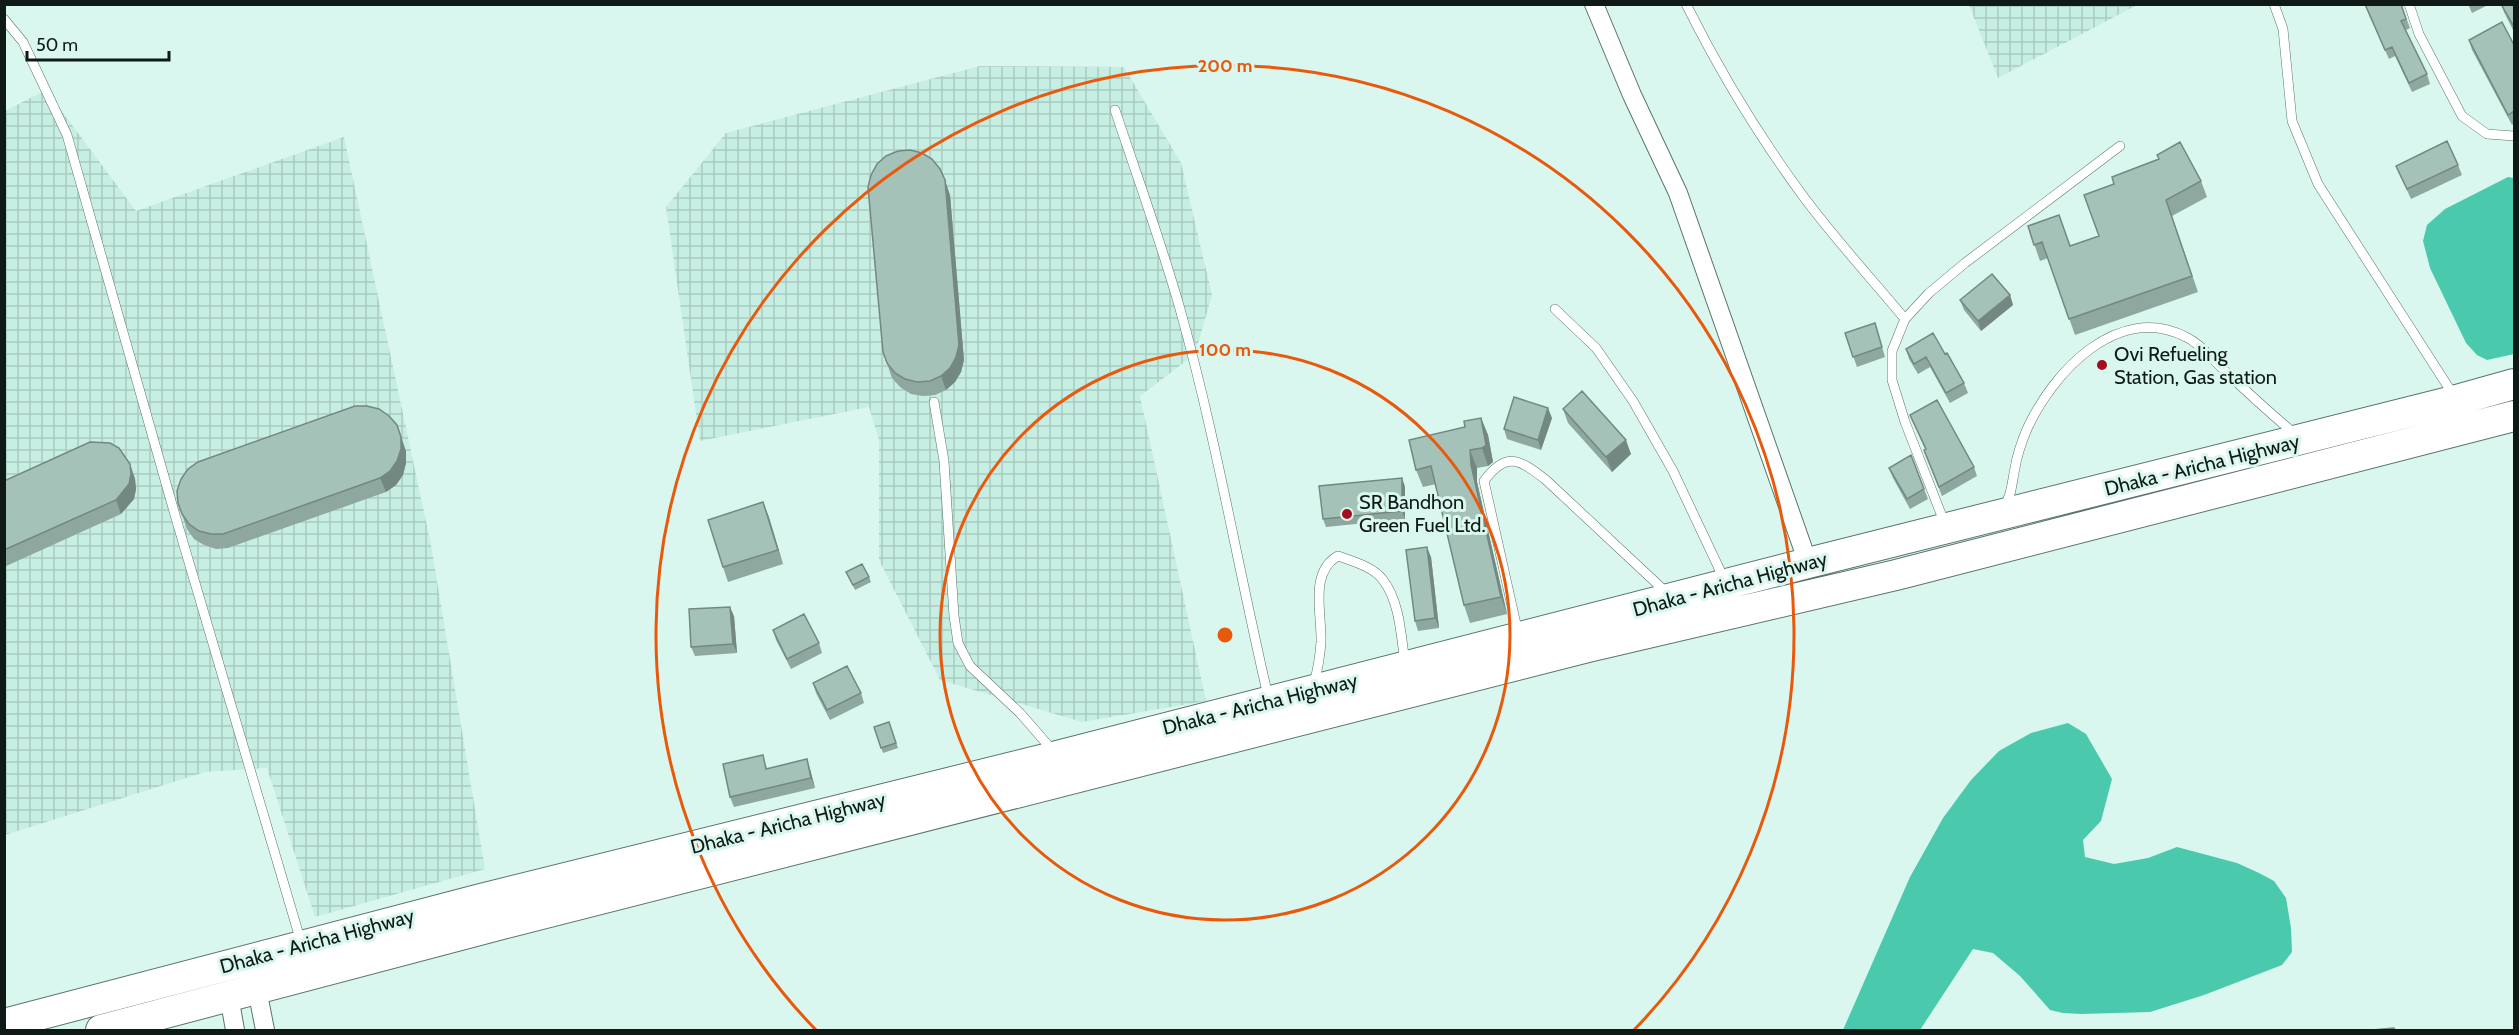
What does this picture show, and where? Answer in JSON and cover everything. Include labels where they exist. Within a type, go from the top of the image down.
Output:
[{"type":"highway","name":"Dhaka - Aricha Highway","points":[[4,1024],[302,945],[1312,692],[1727,586],[1808,563],[1995,518],[2514,384]]},
{"type":"highway","name":"Dhaka - Aricha Highway","points":[[101,1030],[1564,653],[1929,567],[2514,416]]},
{"type":"street","points":[[1594,4],[1632,95],[1678,193],[1808,563]]},
{"type":"street","points":[[257,989],[265,1030]]},
{"type":"street","points":[[229,996],[235,1030]]},
{"type":"lane","points":[[1686,4],[1717,66],[1771,150],[1804,197],[1905,319]]},
{"type":"lane","points":[[2274,4],[2283,29],[2292,121],[2318,184],[2457,400]]},
{"type":"lane","points":[[2409,4],[2419,34],[2462,116],[2487,134],[2514,136]]},
{"type":"lane","points":[[4,19],[23,42],[68,135],[175,515],[302,945]]},
{"type":"lane","points":[[1115,110],[1180,309],[1224,488],[1241,580],[1270,702]]},
{"type":"lane","points":[[1947,529],[1905,422],[1892,380],[1892,351],[1905,319],[1929,293],[1965,263],[2120,146]]},
{"type":"lane","points":[[1555,309],[1596,348],[1633,401],[1673,471],[1727,586]]},
{"type":"lane","points":[[1995,518],[2008,501],[2015,466],[2027,429],[2055,383],[2066,368],[2106,340],[2133,329],[2152,328],[2187,337],[2296,435],[2318,435]]},
{"type":"lane","points":[[934,402],[944,461],[954,616],[958,643],[970,666],[1020,713],[1057,756]]},
{"type":"lane","points":[[1519,638],[1484,481],[1495,466],[1512,460],[1528,466],[1546,480],[1673,600]]},
{"type":"lane","points":[[1312,692],[1320,658],[1322,627],[1319,585],[1326,564],[1338,556],[1357,563],[1383,579],[1396,611],[1406,667]]},
{"type":"shaded area","points":[[1969,5],[2137,5],[1998,78]]},
{"type":"shaded area","points":[[980,66],[1124,67],[1181,163],[1212,295],[1195,354],[1140,396],[1206,701],[1082,722],[940,680],[879,560],[879,440],[869,407],[700,441],[666,207],[726,133]]},
{"type":"shaded area","points":[[46,90],[136,211],[344,137],[431,545],[485,869],[315,917],[267,768],[205,772],[5,835],[5,111]]},
{"type":"shaded area","points":[[2508,177],[2514,178],[2514,354],[2487,360],[2477,355],[2466,343],[2430,268],[2423,241],[2427,225],[2445,209]]},
{"type":"shaded area","points":[[2068,723],[2086,734],[2112,779],[2101,821],[2083,840],[2085,857],[2114,864],[2148,858],[2177,847],[2237,863],[2259,873],[2274,881],[2286,898],[2292,952],[2282,965],[2204,995],[2150,1012],[2081,1014],[2050,1010],[2020,976],[1993,953],[1973,949],[1920,1030],[1843,1030],[1910,877],[1943,818],[1971,780],[1999,751],[2031,733]]},
{"type":"building","points":[[2365,4],[2401,4],[2406,19],[2401,21],[2427,74],[2409,83],[2392,47],[2385,50]]},
{"type":"building","points":[[2501,4],[2514,4],[2513,25]]},
{"type":"building","points":[[2502,22],[2514,45],[2514,111],[2508,115],[2469,40]]},
{"type":"building","points":[[2447,141],[2458,165],[2407,189],[2396,166]]},
{"type":"building","points":[[2180,142],[2201,181],[2166,200],[2192,276],[2069,319],[2042,242],[2034,245],[2028,226],[2059,215],[2070,246],[2099,236],[2084,195],[2114,184],[2112,177],[2159,159],[2157,155]]},
{"type":"building","points":[[910,150],[932,159],[945,180],[959,345],[950,368],[941,376],[930,381],[917,382],[895,373],[887,363],[883,352],[868,187],[877,164],[886,156],[898,151]]},
{"type":"building","points":[[1992,274],[2010,295],[1978,321],[1960,300]]},
{"type":"building","points":[[1875,323],[1882,347],[1853,357],[1845,333]]},
{"type":"building","points":[[1933,333],[1964,383],[1946,393],[1926,357],[1914,364],[1906,349]]},
{"type":"building","points":[[1582,391],[1626,440],[1606,457],[1563,409]]},
{"type":"building","points":[[1514,397],[1548,408],[1538,440],[1504,429]]},
{"type":"building","points":[[1937,400],[1974,467],[1939,487],[1924,450],[1926,449],[1910,415]]},
{"type":"building","points":[[355,406],[379,409],[397,425],[401,437],[401,449],[390,471],[380,478],[223,534],[199,531],[189,524],[182,514],[177,491],[188,469],[198,462]]},
{"type":"building","points":[[1481,418],[1486,445],[1470,450],[1471,465],[1501,597],[1464,605],[1431,466],[1416,470],[1409,440],[1465,427],[1464,421]]},
{"type":"building","points":[[90,442],[110,443],[119,448],[130,464],[129,484],[116,500],[4,550],[4,481]]},
{"type":"building","points":[[1911,455],[1924,489],[1907,499],[1889,468]]},
{"type":"building","points":[[1402,478],[1402,511],[1323,519],[1319,486]]},
{"type":"building","points":[[763,502],[778,550],[723,567],[708,520]]},
{"type":"building","points":[[1427,547],[1435,618],[1415,621],[1406,550]]},
{"type":"building","points":[[862,564],[869,577],[853,585],[846,572]]},
{"type":"building","points":[[730,607],[733,644],[691,647],[689,609]]},
{"type":"building","points":[[804,614],[819,643],[787,659],[773,630]]},
{"type":"building","points":[[847,666],[861,693],[827,710],[813,683]]},
{"type":"building","points":[[889,722],[896,743],[881,748],[874,727]]},
{"type":"building","points":[[763,755],[766,769],[807,759],[811,778],[730,797],[723,764]]},
{"type":"building","points":[[2394,1028],[2395,1030],[2372,1030]]},
{"type":"place","name":"Ovi Refueling Station, Gas station","points":[[2102,365]]},
{"type":"place","name":"SR Bandhon Green Fuel Ltd.","points":[[1347,514]]}]
